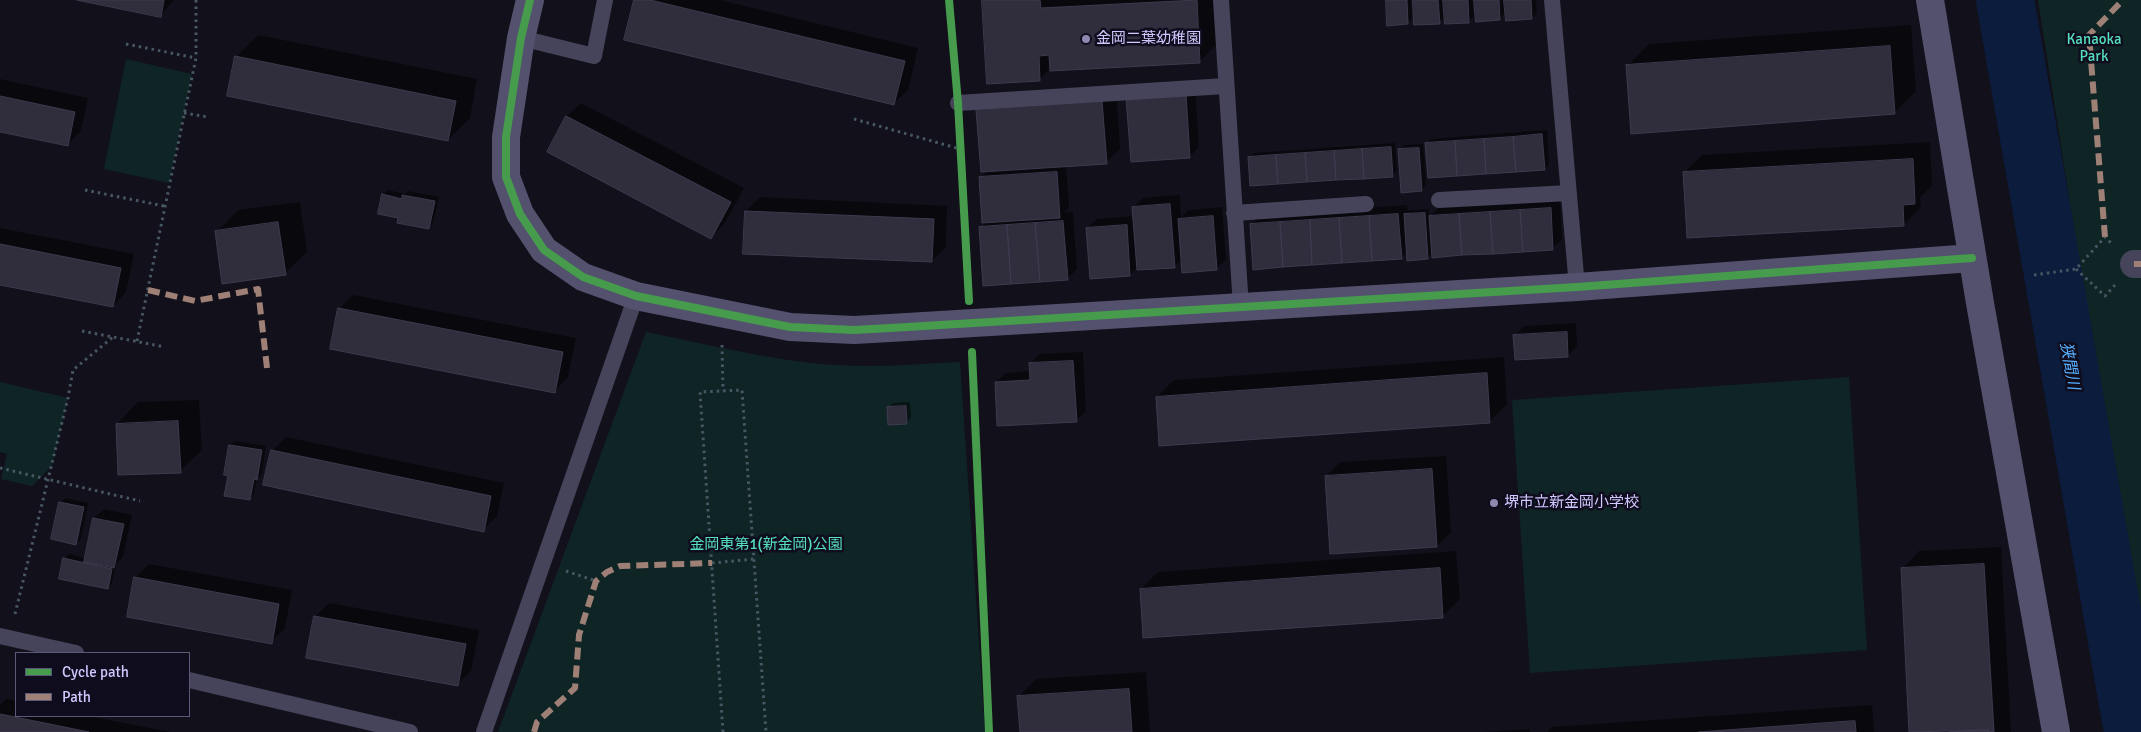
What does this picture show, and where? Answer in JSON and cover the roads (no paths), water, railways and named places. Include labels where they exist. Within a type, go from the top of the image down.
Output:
[{"type":"street","points":[[530,0],[521,38],[506,137],[506,177],[520,214],[544,250],[583,276],[636,296],[790,327],[854,330],[1577,287],[1972,258]]},
{"type":"street","points":[[1930,0],[1972,258],[2056,732]]},
{"type":"lane","points":[[521,38],[594,56],[605,0]]},
{"type":"lane","points":[[1220,0],[1241,307]]},
{"type":"lane","points":[[1552,0],[1577,287]]},
{"type":"lane","points":[[958,103],[1225,86]]},
{"type":"lane","points":[[1439,200],[1569,192]]},
{"type":"lane","points":[[1234,213],[1366,204]]},
{"type":"lane","points":[[484,732],[636,296]]},
{"type":"lane","points":[[2,636],[72,652]]},
{"type":"lane","points":[[190,680],[410,732]]},
{"type":"waterway","name":"狭間川","points":[[2005,0],[2133,732]]},
{"type":"place","name":"金岡二葉幼稚園","points":[[1086,39]]},
{"type":"place","name":"堺市立新金岡小学校","points":[[1494,503]]},
{"type":"park label","name":"Kanaoka Park","points":[[2094,48]]},
{"type":"park label","name":"金岡東第1(新金岡)公園","points":[[766,545]]}]
